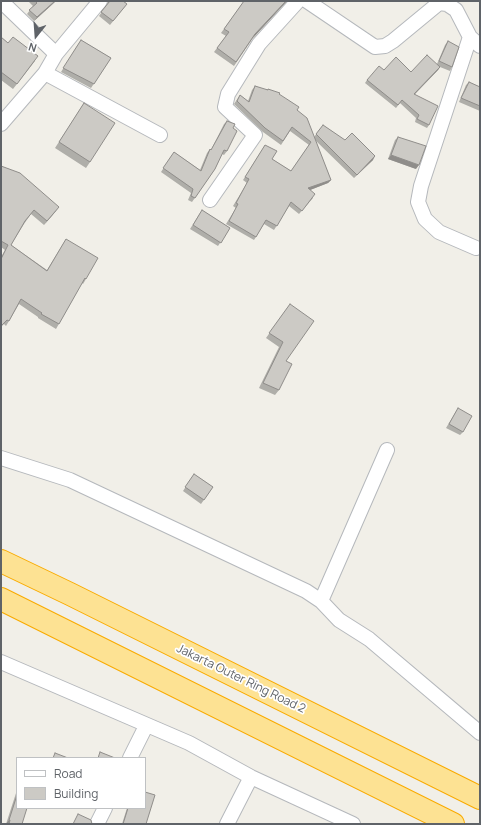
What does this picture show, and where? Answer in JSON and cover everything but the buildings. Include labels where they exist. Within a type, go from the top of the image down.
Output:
[{"type":"highway","name":"Jakarta Outer Ring Road 2","points":[[1,561],[480,798]]},
{"type":"highway","points":[[1,599],[454,824]]},
{"type":"street","points":[[1,1],[56,54]]},
{"type":"street","points":[[1,124],[45,74],[56,54],[100,1]]},
{"type":"street","points":[[210,200],[255,135],[224,107],[228,94],[259,44],[298,1]]},
{"type":"street","points":[[307,1],[375,47],[385,46],[394,41],[439,3],[447,4],[456,10],[475,42],[421,186],[418,202],[425,219],[439,232],[476,248]]},
{"type":"street","points":[[45,74],[160,135]]},
{"type":"street","points":[[321,601],[387,450]]},
{"type":"street","points":[[1,458],[70,480],[306,591],[321,601],[339,620],[369,639],[480,733]]},
{"type":"street","points":[[1,662],[188,744],[251,777],[353,824]]},
{"type":"street","points":[[130,757],[146,726]]},
{"type":"street","points":[[227,824],[251,777]]},
{"type":"street","points":[[97,824],[104,809]]}]
